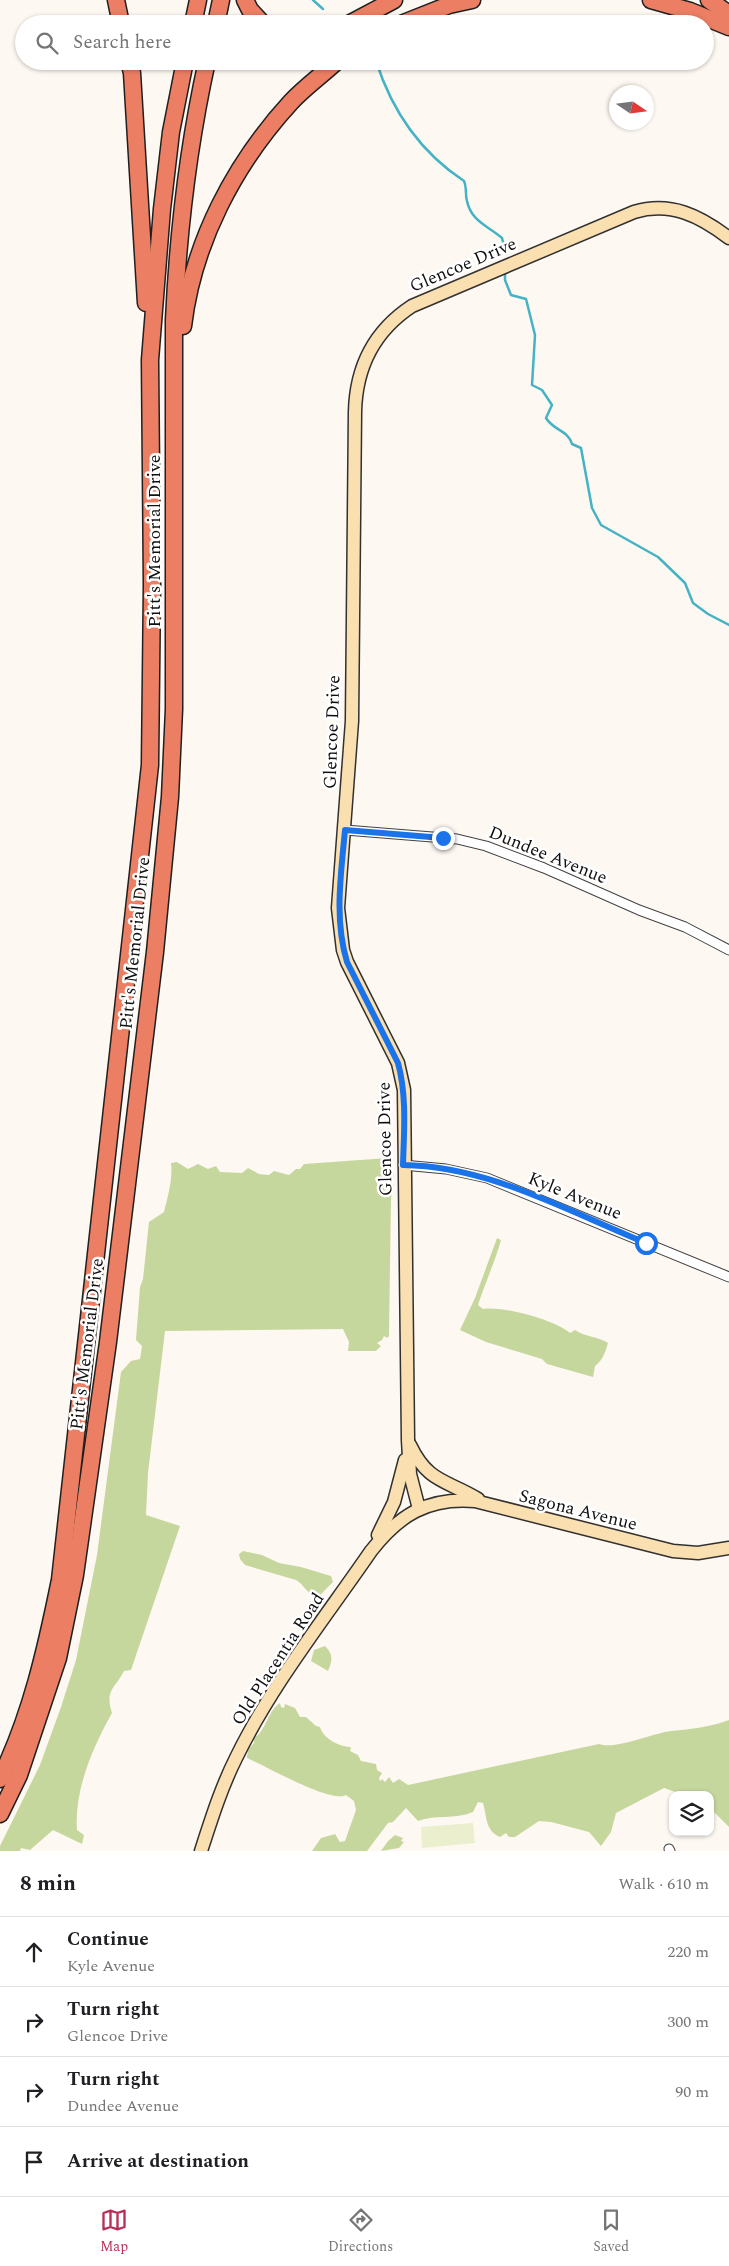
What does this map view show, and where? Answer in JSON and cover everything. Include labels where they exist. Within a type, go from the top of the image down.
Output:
[{"type":"highway","points":[[116,0],[119,15]]},
{"type":"highway","points":[[195,15],[198,0]]},
{"type":"highway","points":[[218,15],[221,0]]},
{"type":"highway","points":[[245,0],[255,15]]},
{"type":"highway","points":[[366,15],[394,0]]},
{"type":"highway","points":[[424,15],[449,5],[472,0]]},
{"type":"highway","points":[[651,0],[690,10],[701,15]]},
{"type":"highway","points":[[710,0],[729,14]]},
{"type":"highway","points":[[714,20],[729,27]]},
{"type":"highway","points":[[130,70],[150,360]]},
{"type":"highway","name":"Pitt's Memorial Drive","points":[[0,1780],[28,1712],[44,1657],[60,1580],[137,897],[150,765],[152,696],[150,360],[162,209],[171,132],[183,70]]},
{"type":"highway","name":"Pitt's Memorial Drive","points":[[0,1814],[19,1775],[58,1658],[75,1575],[117,1269],[154,961],[170,797],[174,709],[174,320],[181,208],[187,161],[205,70]]},
{"type":"highway","points":[[174,396],[184,316],[198,256],[221,201],[252,151],[292,102],[327,70]]},
{"type":"street","name":"Glencoe Drive","points":[[419,1509],[410,1474],[408,1440],[403,1165],[405,1112],[401,1075],[398,1063],[347,962],[343,950],[338,908],[352,721],[355,397],[361,370],[376,339],[392,321],[418,302],[593,228],[645,209],[664,208],[680,210],[702,220],[729,238]]},
{"type":"street","name":"Dundee Avenue","points":[[345,830],[457,839],[486,846],[544,868],[639,910],[685,927],[729,950]]},
{"type":"street","name":"Kyle Avenue","points":[[403,1165],[446,1168],[487,1178],[729,1277]]},
{"type":"street","points":[[408,1440],[417,1458],[431,1475],[483,1503]]},
{"type":"street","points":[[372,1551],[398,1489],[408,1440]]},
{"type":"street","name":"Sagona Avenue","points":[[419,1509],[452,1500],[483,1503],[660,1548],[698,1553],[729,1548]]},
{"type":"street","name":"Old Placentia Road","points":[[201,1851],[219,1798],[236,1758],[294,1662],[391,1527],[419,1509]]},
{"type":"green space","points":[[388,1158],[391,1162],[389,1168],[392,1170],[394,1177],[390,1183],[394,1185],[391,1198],[389,1336],[387,1338],[384,1336],[377,1343],[381,1346],[376,1351],[348,1351],[349,1342],[343,1329],[165,1331],[148,1473],[146,1515],[180,1526],[131,1670],[124,1671],[112,1690],[110,1705],[112,1713],[86,1769],[77,1815],[77,1830],[84,1835],[82,1844],[53,1830],[30,1850],[21,1848],[20,1851],[0,1851],[0,1846],[40,1765],[76,1660],[97,1555],[121,1372],[131,1361],[140,1359],[142,1346],[136,1340],[140,1287],[143,1279],[149,1222],[164,1212],[171,1181],[171,1163],[177,1162],[188,1169],[198,1164],[208,1169],[216,1166],[220,1172],[242,1173],[248,1168],[259,1174],[269,1175],[274,1171],[289,1175],[296,1169],[300,1169],[304,1164]]},
{"type":"green space","points":[[497,1238],[501,1240],[478,1305],[483,1309],[503,1310],[540,1318],[570,1333],[575,1330],[608,1343],[602,1359],[595,1366],[593,1377],[547,1364],[542,1359],[486,1342],[460,1330],[475,1298]]},
{"type":"green space","points":[[243,1551],[262,1555],[279,1563],[331,1576],[333,1582],[319,1596],[315,1596],[296,1580],[245,1565],[240,1559],[239,1554]]},
{"type":"green space","points":[[325,1646],[330,1652],[331,1658],[328,1671],[311,1661],[314,1650]]},
{"type":"green space","points":[[280,1703],[281,1707],[284,1708],[285,1704],[295,1708],[300,1717],[306,1717],[316,1726],[320,1727],[324,1735],[332,1741],[351,1747],[350,1751],[358,1755],[361,1761],[376,1764],[377,1770],[382,1773],[379,1778],[380,1781],[382,1779],[385,1782],[389,1777],[393,1783],[399,1779],[408,1785],[599,1744],[615,1745],[663,1732],[708,1726],[729,1720],[729,1827],[714,1812],[714,1791],[673,1791],[664,1788],[616,1813],[611,1832],[601,1846],[589,1832],[551,1822],[539,1821],[515,1837],[509,1837],[506,1833],[500,1837],[489,1827],[483,1803],[478,1802],[473,1812],[452,1817],[418,1821],[406,1808],[393,1822],[388,1823],[367,1851],[312,1851],[321,1838],[335,1834],[340,1842],[345,1841],[356,1810],[354,1801],[346,1795],[327,1794],[313,1789],[247,1758],[248,1750],[254,1743],[254,1738],[261,1731],[276,1706]]},
{"type":"green space","points":[[473,1823],[475,1843],[422,1848],[421,1827]]},
{"type":"green space","points":[[395,1835],[403,1838],[401,1841],[404,1842],[399,1848],[381,1851],[388,1841]]},
{"type":"waterway","points":[[313,0],[323,9]]},
{"type":"waterway","points":[[380,70],[390,97],[399,113],[434,157],[464,181],[467,201],[472,214],[502,238],[506,254]]},
{"type":"waterway","points":[[505,273],[505,280],[511,295],[526,299],[535,335],[532,385],[542,390],[552,405],[546,418],[549,422],[568,436],[572,444],[581,448],[592,508],[601,525],[658,557],[685,583],[693,603],[708,614],[729,625]]},
{"type":"route","points":[[443,838],[345,830],[338,908],[343,950],[347,962],[398,1063],[404,1090],[403,1165],[446,1168],[487,1178],[646,1243]]}]
